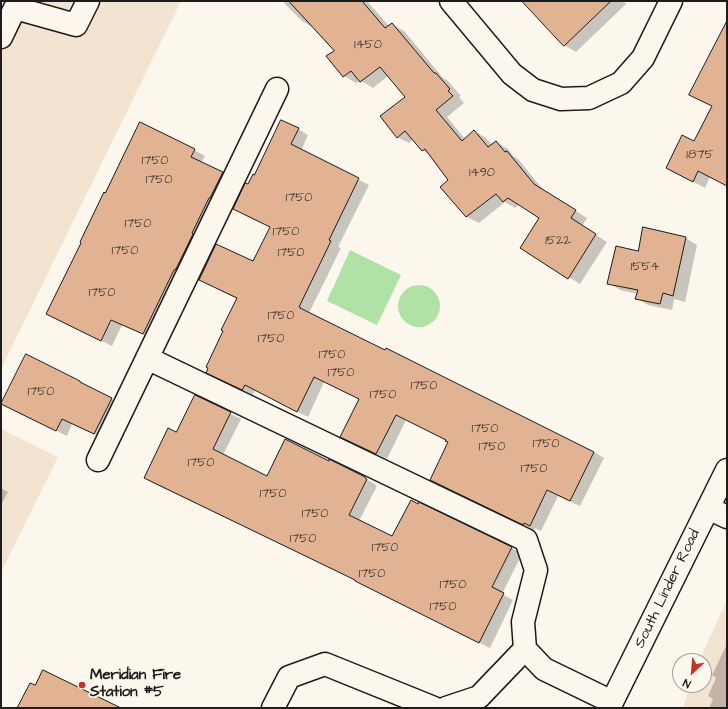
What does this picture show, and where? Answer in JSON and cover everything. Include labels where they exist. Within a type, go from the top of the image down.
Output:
[{"type":"street","points":[[1,37],[15,8],[76,25],[88,1]]},
{"type":"street","points":[[451,1],[512,74],[532,90],[561,98],[589,98],[621,83],[643,58],[671,1]]},
{"type":"street","points":[[98,460],[277,89]]},
{"type":"street","points":[[148,358],[526,540],[536,570],[523,622],[525,649],[544,669],[610,705]]},
{"type":"street","name":"South Linder Road","points":[[610,705],[717,513],[727,470]]},
{"type":"street","points":[[446,708],[479,697],[525,649]]},
{"type":"street","points":[[273,708],[289,677],[325,664],[434,708]]},
{"type":"shaded area","points":[[1,1],[181,1],[1,369]]},
{"type":"shaded area","points":[[1,429],[58,457],[1,572]]},
{"type":"shaded area","points":[[727,600],[727,708],[683,708],[688,693],[712,693],[712,653],[703,653]]},
{"type":"green space","points":[[350,250],[401,275],[377,325],[327,301]]},
{"type":"green space","points":[[415,285],[423,285],[434,291],[440,302],[440,310],[434,321],[423,327],[415,327],[404,321],[398,310],[398,302],[404,291]]},
{"type":"building","points":[[289,1],[362,1],[385,28],[392,23],[434,73],[436,73],[450,89],[448,91],[453,96],[436,110],[462,141],[474,130],[488,147],[496,141],[505,152],[507,151],[534,184],[576,210],[571,218],[596,234],[568,279],[520,248],[539,218],[508,198],[503,202],[496,194],[466,217],[440,187],[448,180],[425,149],[422,151],[405,131],[397,138],[380,116],[405,97],[380,67],[360,82],[351,71],[343,77],[326,56],[334,51]]},
{"type":"building","points":[[522,1],[611,1],[564,46]]},
{"type":"building","points":[[727,21],[727,186],[698,171],[693,182],[666,168],[682,135],[694,141],[712,106],[689,95]]},
{"type":"building","points":[[281,120],[299,128],[291,144],[359,178],[299,307],[385,350],[386,348],[594,452],[570,501],[547,490],[530,526],[524,523],[523,525],[430,480],[448,442],[396,415],[376,454],[340,437],[359,399],[314,377],[297,412],[245,385],[242,390],[206,373],[208,368],[206,367],[223,331],[221,330],[237,298],[199,280],[216,244],[253,261],[270,227],[233,209],[245,183],[248,184],[253,174],[254,175]]},
{"type":"building","points":[[140,122],[195,149],[191,157],[223,172],[143,334],[111,320],[101,341],[46,314],[104,192],[105,193]]},
{"type":"building","points":[[643,227],[686,237],[673,296],[663,293],[660,304],[635,299],[638,290],[607,284],[616,246],[638,251]]},
{"type":"building","points":[[26,354],[112,398],[94,434],[62,419],[56,431],[1,404]]},
{"type":"building","points":[[195,395],[231,412],[213,449],[267,476],[285,439],[329,461],[329,459],[367,479],[349,515],[392,536],[411,500],[418,504],[419,502],[512,547],[492,587],[504,593],[479,643],[355,580],[144,478],[168,428],[176,432]]},
{"type":"building","points":[[43,670],[121,708],[17,708],[30,683],[35,685]]},
{"type":"place","name":"Meridian Fire Station #5","points":[[82,685]]}]
